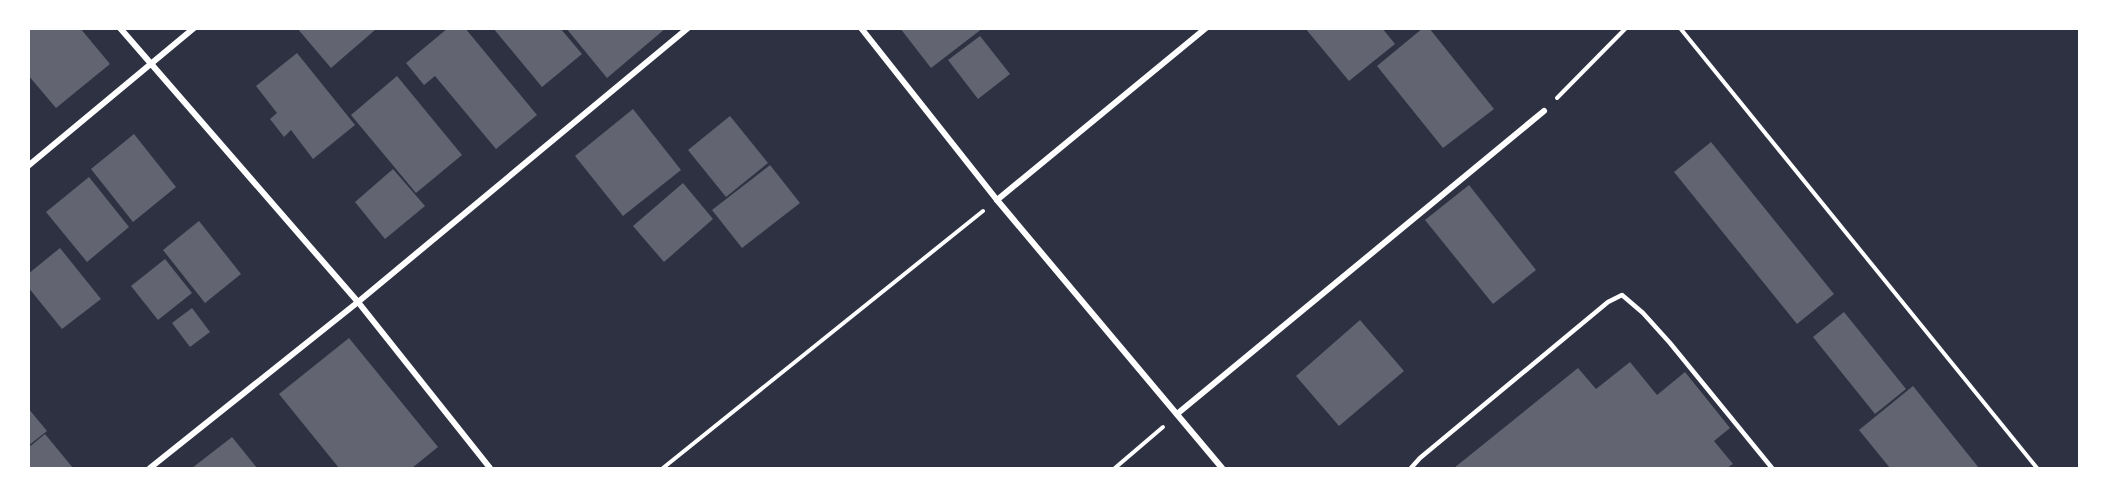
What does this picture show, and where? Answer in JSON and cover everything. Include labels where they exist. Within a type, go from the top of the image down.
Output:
[{"type":"street","points":[[120,28],[358,302],[490,468]]},
{"type":"street","points":[[28,166],[194,28]]},
{"type":"street","points":[[150,468],[358,302],[688,28]]},
{"type":"street","points":[[861,28],[997,200],[1222,468]]},
{"type":"street","points":[[997,200],[1206,28]]},
{"type":"street","points":[[1177,414],[1544,111]]},
{"type":"lane","points":[[1411,468],[1420,458],[1608,302],[1622,296],[1643,313],[1670,343],[1772,468]]},
{"type":"path","points":[[1544,111],[1626,28]]},
{"type":"path","points":[[1680,28],[2037,468]]},
{"type":"path","points":[[663,468],[997,200]]},
{"type":"path","points":[[1115,468],[1177,414]]},
{"type":"building","points":[[28,28],[80,28],[110,64],[56,108],[28,75]]},
{"type":"building","points":[[297,28],[373,28],[375,30],[331,68]]},
{"type":"building","points":[[448,28],[465,28],[537,115],[496,149],[435,76],[424,85],[406,63]]},
{"type":"building","points":[[493,28],[560,28],[582,54],[542,87]]},
{"type":"building","points":[[566,28],[666,28],[607,78]]},
{"type":"building","points":[[900,28],[983,28],[931,68]]},
{"type":"building","points":[[1305,28],[1382,28],[1395,44],[1349,81]]},
{"type":"building","points":[[1423,28],[1429,28],[1494,109],[1443,148],[1377,66]]},
{"type":"building","points":[[980,36],[1010,74],[978,99],[948,60]]},
{"type":"building","points":[[297,53],[355,125],[313,159],[291,130],[284,137],[270,119],[277,113],[256,86]]},
{"type":"building","points":[[397,76],[462,155],[416,193],[351,115]]},
{"type":"building","points":[[633,109],[681,170],[623,216],[575,156]]},
{"type":"building","points":[[730,116],[768,163],[726,197],[688,150]]},
{"type":"building","points":[[134,134],[176,187],[133,222],[91,169]]},
{"type":"building","points":[[1711,142],[1834,294],[1797,324],[1674,172]]},
{"type":"building","points":[[770,165],[800,203],[742,248],[712,210]]},
{"type":"building","points":[[393,169],[425,206],[385,239],[355,202]]},
{"type":"building","points":[[89,177],[129,227],[87,262],[46,212]]},
{"type":"building","points":[[683,183],[713,219],[664,262],[633,226]]},
{"type":"building","points":[[1469,185],[1536,270],[1493,304],[1425,220]]},
{"type":"building","points":[[199,221],[241,274],[205,303],[163,250]]},
{"type":"building","points":[[60,248],[101,299],[62,329],[28,287],[28,274]]},
{"type":"building","points":[[165,259],[192,293],[158,320],[131,286]]},
{"type":"building","points":[[192,308],[210,332],[190,347],[172,323]]},
{"type":"building","points":[[1844,312],[1906,389],[1875,414],[1813,337]]},
{"type":"building","points":[[1360,320],[1404,371],[1339,426],[1296,376]]},
{"type":"building","points":[[349,338],[438,447],[412,468],[339,468],[279,394]]},
{"type":"building","points":[[1630,362],[1657,395],[1685,372],[1730,428],[1714,441],[1733,464],[1727,468],[1454,468],[1578,368],[1596,389]]},
{"type":"building","points":[[1913,386],[1979,468],[1890,468],[1859,430]]},
{"type":"building","points":[[28,408],[47,431],[28,446]]},
{"type":"building","points":[[45,434],[73,468],[28,468],[28,448]]},
{"type":"building","points":[[232,437],[257,468],[192,468]]}]
